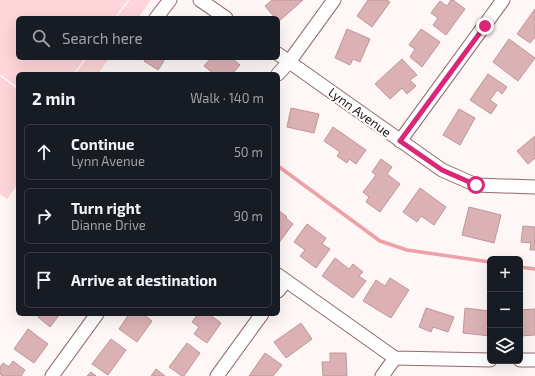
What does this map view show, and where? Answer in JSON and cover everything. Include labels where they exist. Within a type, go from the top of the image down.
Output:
[{"type":"street","points":[[158,16],[170,0]]},
{"type":"street","points":[[200,0],[223,16]]},
{"type":"street","points":[[279,72],[283,58],[334,0]]},
{"type":"street","points":[[400,141],[503,0]]},
{"type":"street","name":"Lynn Avenue","points":[[283,58],[442,170],[476,185],[535,187]]},
{"type":"street","points":[[281,282],[395,358],[487,360]]},
{"type":"street","points":[[52,376],[96,316]]},
{"type":"street","points":[[217,376],[261,316]]},
{"type":"street","points":[[382,376],[395,358]]},
{"type":"street","points":[[523,360],[535,360]]},
{"type":"shaded area","points":[[0,0],[128,0],[116,16],[16,16],[16,60],[84,60],[74,72],[16,72],[16,86],[0,74]]},
{"type":"shaded area","points":[[130,0],[151,0],[139,16],[118,16]]},
{"type":"shaded area","points":[[86,60],[108,60],[99,72],[76,72]]},
{"type":"shaded area","points":[[0,76],[16,88],[16,187],[7,199],[0,194]]},
{"type":"building","points":[[272,0],[303,0],[280,20],[280,16],[273,16],[265,6]]},
{"type":"building","points":[[368,0],[387,0],[390,2],[372,27],[357,16]]},
{"type":"building","points":[[451,0],[465,9],[446,35],[433,25],[438,18],[431,13],[440,1],[447,6]]},
{"type":"building","points":[[535,9],[535,37],[530,43],[517,34]]},
{"type":"building","points":[[347,29],[370,39],[360,62],[353,59],[350,65],[335,58]]},
{"type":"building","points":[[421,29],[440,42],[422,67],[410,57],[415,49],[409,45]]},
{"type":"building","points":[[509,39],[535,58],[518,81],[493,62]]},
{"type":"building","points":[[402,59],[417,75],[410,80],[416,86],[407,94],[402,88],[390,99],[375,84]]},
{"type":"building","points":[[163,60],[164,61],[158,70],[144,61]]},
{"type":"building","points":[[209,60],[234,60],[240,65],[234,72],[212,72],[204,66]]},
{"type":"building","points":[[488,74],[507,87],[502,94],[497,90],[490,100],[497,105],[491,114],[470,100]]},
{"type":"building","points":[[291,108],[319,114],[314,133],[287,127]]},
{"type":"building","points":[[459,109],[475,118],[460,145],[443,135]]},
{"type":"building","points":[[333,127],[366,150],[356,164],[349,159],[347,163],[337,156],[340,152],[324,141]]},
{"type":"building","points":[[535,136],[535,158],[528,164],[517,151]]},
{"type":"building","points":[[381,159],[392,167],[387,174],[400,184],[380,212],[366,202],[369,197],[363,192],[376,175],[372,172]]},
{"type":"building","points":[[420,188],[446,207],[434,225],[421,216],[417,222],[403,212]]},
{"type":"building","points":[[469,207],[501,215],[494,243],[462,235]]},
{"type":"building","points":[[280,212],[293,224],[280,241]]},
{"type":"building","points":[[307,224],[326,238],[322,244],[330,249],[316,268],[300,256],[305,250],[294,242]]},
{"type":"building","points":[[523,226],[535,227],[535,250],[530,250],[531,243],[521,242]]},
{"type":"building","points":[[335,258],[349,269],[353,264],[363,272],[359,276],[366,281],[353,298],[322,276]]},
{"type":"building","points":[[390,278],[409,290],[391,318],[363,301],[376,280],[385,286]]},
{"type":"building","points":[[426,308],[454,317],[448,332],[433,327],[431,332],[419,327]]},
{"type":"building","points":[[465,308],[487,311],[487,336],[463,333]]},
{"type":"building","points":[[535,309],[535,335],[523,336],[523,310]]},
{"type":"building","points":[[39,316],[58,316],[50,327]]},
{"type":"building","points":[[128,316],[146,316],[152,321],[137,342],[119,329]]},
{"type":"building","points":[[196,316],[212,316],[221,323],[207,343],[194,334],[199,327],[192,322]]},
{"type":"building","points":[[301,323],[312,339],[286,358],[274,342]]},
{"type":"building","points":[[28,329],[48,344],[34,363],[14,349]]},
{"type":"building","points":[[111,339],[126,350],[108,375],[92,364]]},
{"type":"building","points":[[187,343],[200,353],[184,376],[182,376],[169,367]]},
{"type":"building","points":[[265,353],[282,365],[273,376],[249,376]]},
{"type":"building","points":[[330,353],[346,353],[347,376],[323,376],[322,362],[330,362]]},
{"type":"building","points":[[13,361],[25,370],[21,376],[2,376],[0,374],[0,367],[3,363],[9,367]]},
{"type":"building","points":[[156,369],[165,376],[151,376]]},
{"type":"building","points":[[91,372],[96,376],[87,376]]},
{"type":"waterway","points":[[280,167],[380,241],[407,250],[487,262]]},
{"type":"waterway","points":[[523,267],[535,269]]},
{"type":"route","points":[[476,185],[442,170],[400,141],[485,26]]}]
